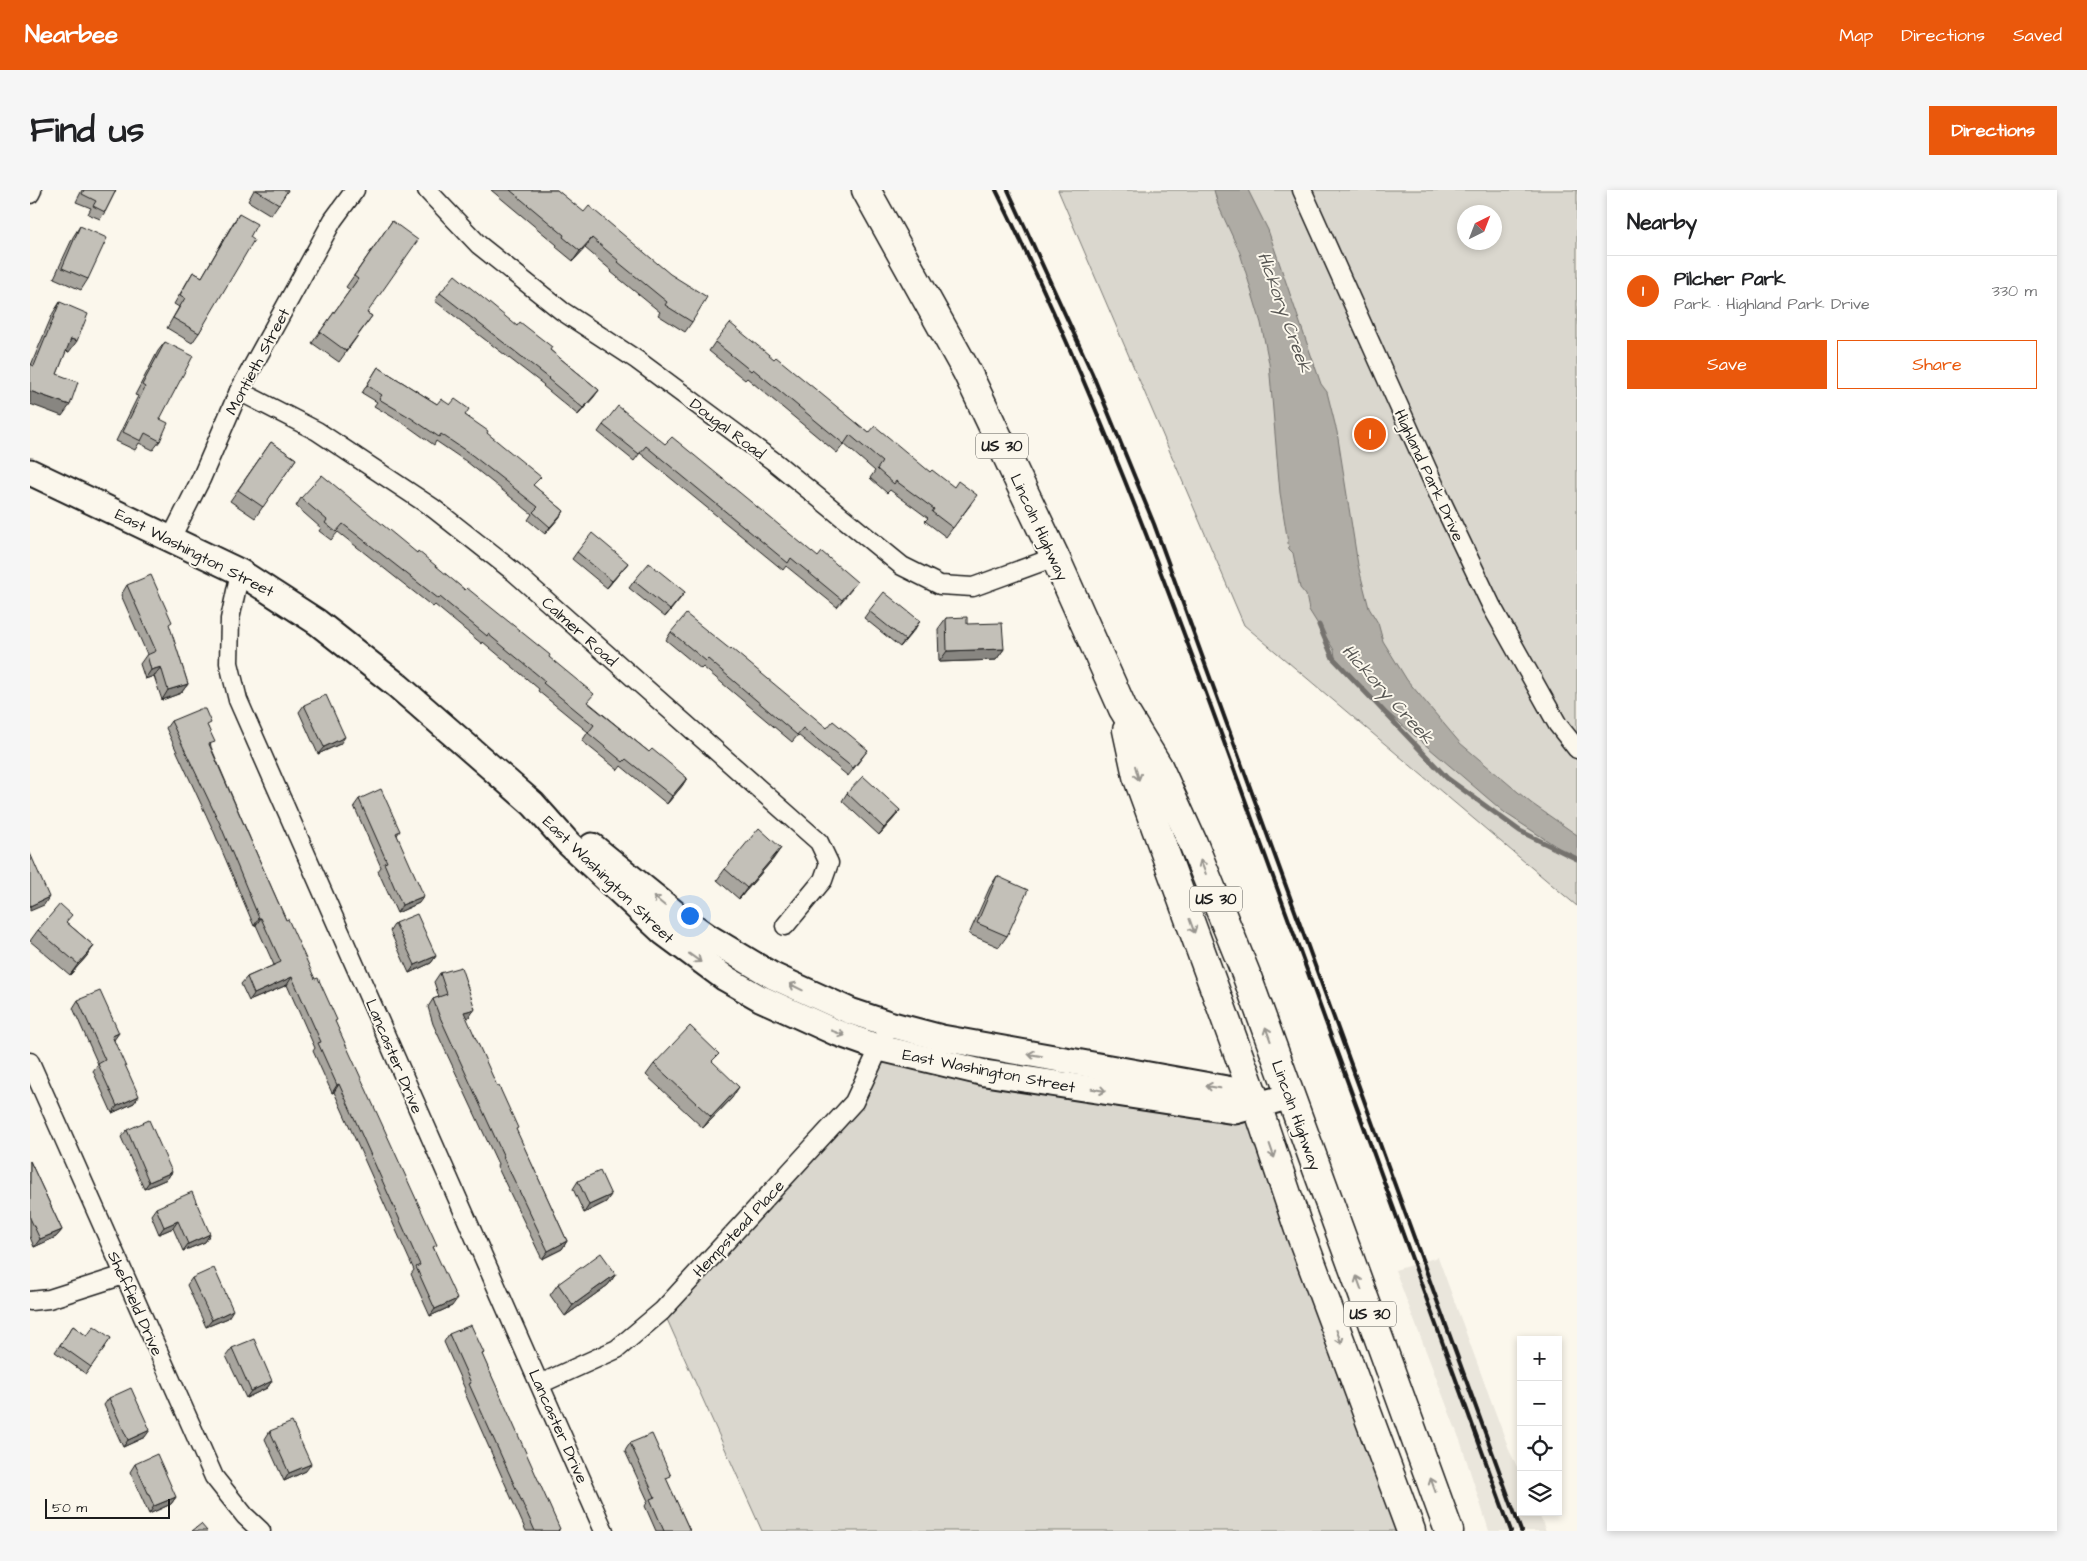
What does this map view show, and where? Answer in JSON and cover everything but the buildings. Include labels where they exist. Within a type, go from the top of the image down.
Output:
[{"type":"main road","name":"Lincoln Highway","points":[[866,190],[967,372],[1055,558],[1123,709],[1158,766],[1193,843],[1246,974],[1450,1531]]},
{"type":"main road","name":"Lincoln Highway","points":[[1123,709],[1137,776],[1298,1226],[1411,1531]]},
{"type":"street","points":[[30,194],[32,190]]},
{"type":"street","name":"Montieth Street","points":[[171,538],[201,479],[239,391],[333,220],[355,190]]},
{"type":"street","name":"Dougal Road","points":[[426,190],[479,245],[562,311],[638,360],[776,463],[902,566],[940,585],[973,587],[1055,558]]},
{"type":"street","name":"Highland Park Drive","points":[[1302,190],[1433,482],[1492,607],[1558,725],[1577,749]]},
{"type":"street","name":"Calmer Road","points":[[239,391],[316,430],[433,508],[514,572],[819,842],[828,863],[823,880],[785,926]]},
{"type":"street","name":"East Washington Street","points":[[30,472],[240,572],[277,594],[357,652],[533,804],[568,843],[633,906],[694,957],[760,998],[835,1032],[880,1048],[985,1073],[1235,1111],[1291,1096]]},
{"type":"street","name":"Lancaster Drive","points":[[240,572],[230,619],[229,654],[229,663],[238,700],[604,1531]]},
{"type":"street","name":"East Washington Street","points":[[533,804],[577,833],[677,915],[739,957],[811,994],[850,1011],[889,1024],[991,1048],[1238,1091],[1256,1105]]},
{"type":"street","name":"Hempstead Place","points":[[540,1384],[617,1349],[662,1311],[854,1102],[880,1048],[889,1024]]},
{"type":"street","name":"Sheffield Drive","points":[[30,1062],[214,1477],[245,1516],[261,1531]]},
{"type":"street","points":[[30,1301],[49,1299],[124,1275]]},
{"type":"shaded area","points":[[1058,190],[1577,190],[1577,906],[1244,625]]},
{"type":"shaded area","points":[[885,1060],[1250,1113],[1404,1531],[762,1531],[666,1317],[863,1103]]},
{"type":"shaded area","points":[[1438,1257],[1517,1467],[1517,1516],[1540,1516],[1546,1531],[1489,1531],[1461,1443],[1395,1270]]},
{"type":"water","points":[[1214,190],[1248,190],[1268,230],[1321,384],[1327,392],[1337,432],[1358,565],[1369,608],[1378,623],[1383,641],[1407,680],[1460,743],[1531,803],[1577,835],[1577,860],[1505,813],[1380,706],[1335,657],[1334,650],[1309,610],[1306,595],[1300,588],[1293,553],[1289,549],[1280,493],[1269,363],[1261,323],[1240,253],[1218,205]]},
{"type":"waterway","name":"Hickory Creek","points":[[1319,625],[1333,658],[1447,778],[1520,831],[1577,859]]},
{"type":"railway","points":[[996,190],[1071,352],[1106,434],[1172,601],[1511,1531]]},
{"type":"railway","points":[[1008,190],[1092,373],[1154,524],[1521,1531]]},
{"type":"place","name":"Pilcher Park","points":[[1370,434]]}]
